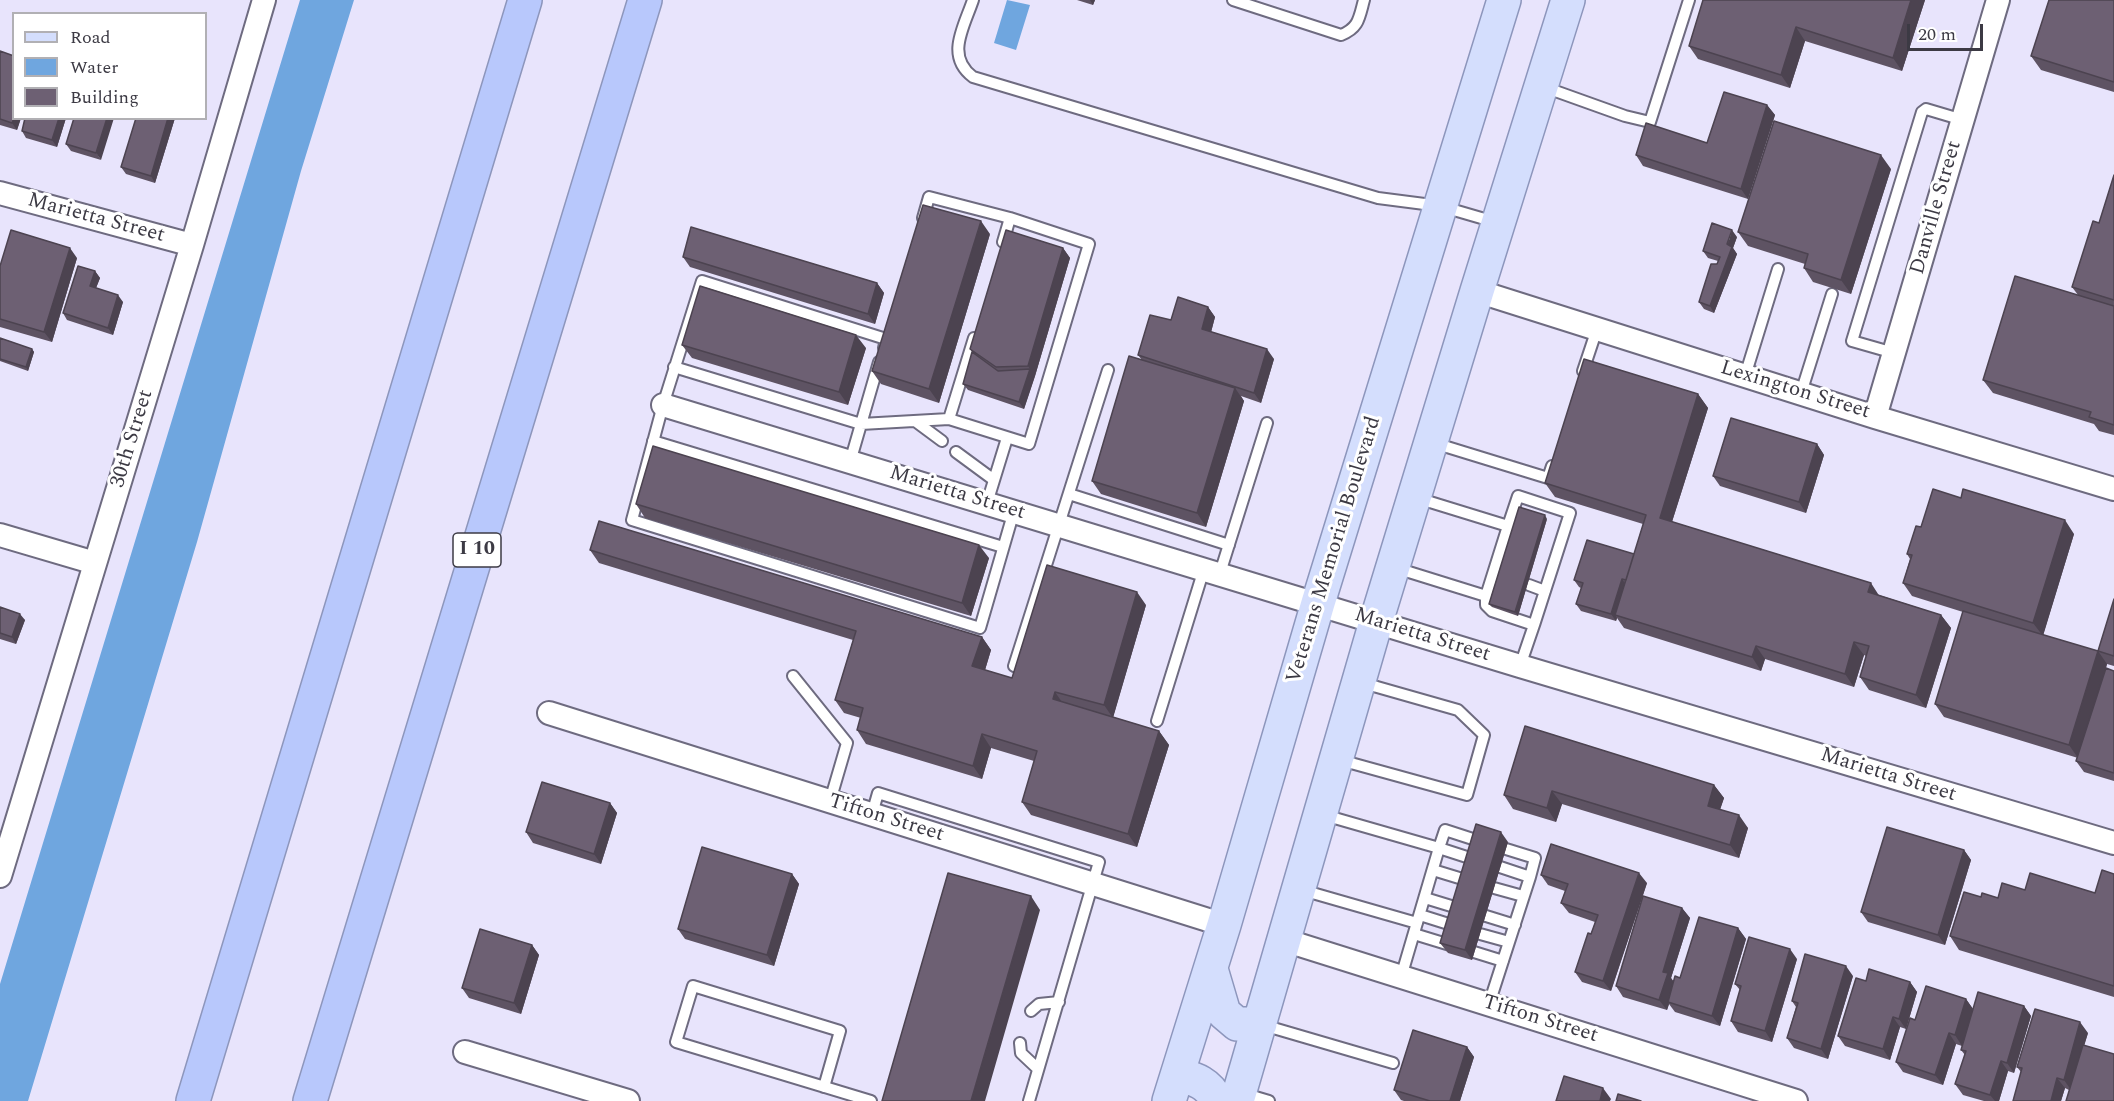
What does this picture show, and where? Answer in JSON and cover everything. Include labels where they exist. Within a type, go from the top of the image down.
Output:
[{"type":"highway","points":[[193,1101],[525,0]]},
{"type":"highway","name":"I 10","points":[[310,1101],[645,0]]},
{"type":"main road","name":"Veterans Memorial Boulevard","points":[[1174,1088],[1318,603],[1504,0]]},
{"type":"main road","points":[[1174,1088],[1201,1080],[1214,1095],[1240,1099],[1376,622],[1476,291],[1568,0]]},
{"type":"main road","points":[[1211,969],[1224,1013],[1237,1024],[1260,1024]]},
{"type":"street","name":"30th Street","points":[[0,876],[264,0]]},
{"type":"street","name":"Danville Street","points":[[1875,417],[1998,0]]},
{"type":"street","name":"Marietta Street","points":[[0,193],[192,245]]},
{"type":"street","name":"Lexington Street","points":[[1476,291],[1875,417],[2114,489]]},
{"type":"street","name":"Marietta Street","points":[[663,405],[1520,666],[2114,843]]},
{"type":"street","points":[[0,535],[95,563]]},
{"type":"street","name":"Tifton Street","points":[[549,713],[1224,925]]},
{"type":"street","name":"Tifton Street","points":[[1284,940],[1796,1101]]},
{"type":"street","points":[[465,1052],[628,1101]]},
{"type":"lane","points":[[973,0],[957,51],[959,62],[973,77],[1378,198],[1440,206],[1498,223]]},
{"type":"lane","points":[[1233,0],[1341,35],[1353,30],[1364,0]]},
{"type":"lane","points":[[1541,86],[1625,116],[1650,122],[1689,0]]},
{"type":"lane","points":[[1894,353],[1852,341],[1922,112],[1926,109],[1963,120]]},
{"type":"lane","points":[[675,367],[861,424],[949,419],[1029,444],[1089,244],[1010,218],[930,197],[920,230]]},
{"type":"lane","points":[[1000,251],[1010,218]]},
{"type":"lane","points":[[1745,376],[1778,269]]},
{"type":"lane","points":[[850,462],[888,334],[702,281],[663,405],[632,520],[980,628],[1014,511]]},
{"type":"lane","points":[[1801,393],[1832,294]]},
{"type":"lane","points":[[1579,382],[1597,329]]},
{"type":"lane","points":[[949,419],[976,330]]},
{"type":"lane","points":[[1014,666],[1108,370]]},
{"type":"lane","points":[[915,421],[942,441]]},
{"type":"lane","points":[[1157,721],[1212,571],[1229,545],[1268,423]]},
{"type":"lane","points":[[987,503],[1007,438]]},
{"type":"lane","points":[[653,441],[1003,547]]},
{"type":"lane","points":[[1431,442],[1548,478],[1555,456]]},
{"type":"lane","points":[[956,452],[994,480]]},
{"type":"lane","points":[[1069,494],[1229,545]]},
{"type":"lane","points":[[1520,666],[1534,625],[1570,513],[1518,496],[1508,526],[1498,575],[1486,596],[1486,605],[1492,611],[1534,625]]},
{"type":"lane","points":[[1414,498],[1508,526]]},
{"type":"lane","points":[[1393,567],[1486,596]]},
{"type":"lane","points":[[1529,585],[1545,591]]},
{"type":"lane","points":[[793,676],[847,743],[830,801]]},
{"type":"lane","points":[[1337,759],[1467,795],[1484,735],[1458,710],[1359,682]]},
{"type":"lane","points":[[1321,814],[1476,860]]},
{"type":"lane","points":[[1401,977],[1445,830],[1482,842]]},
{"type":"lane","points":[[1489,1004],[1535,858],[1506,849]]},
{"type":"lane","points":[[1500,867],[1530,876]]},
{"type":"lane","points":[[1433,870],[1469,881]]},
{"type":"lane","points":[[1029,1101],[1094,884]]},
{"type":"lane","points":[[1494,888],[1523,896]]},
{"type":"lane","points":[[1299,889],[1417,924],[1455,926]]},
{"type":"lane","points":[[1425,898],[1461,909]]},
{"type":"lane","points":[[1486,916],[1515,925]]},
{"type":"lane","points":[[1417,924],[1450,945]]},
{"type":"lane","points":[[1480,933],[1509,942]]},
{"type":"lane","points":[[1474,952],[1503,961]]},
{"type":"lane","points":[[824,1087],[840,1031],[693,986],[676,1042],[824,1087],[871,1101]]},
{"type":"lane","points":[[1031,1011],[1039,1004],[1059,1002]]},
{"type":"lane","points":[[1260,1024],[1393,1063]]},
{"type":"lane","points":[[1020,1043],[1021,1053],[1038,1069]]},
{"type":"water","points":[[300,0],[354,0],[301,171],[197,542],[28,1101],[0,1101],[0,984]]},
{"type":"water","points":[[1007,0],[1030,5],[1016,50],[994,43]]},
{"type":"building","points":[[1703,0],[1911,0],[1893,58],[1796,27],[1781,75],[1689,46]]},
{"type":"building","points":[[2049,0],[2114,0],[2114,82],[2031,56]]},
{"type":"building","points":[[0,51],[12,55],[13,120],[12,123],[0,119]]},
{"type":"building","points":[[1724,92],[1767,105],[1741,189],[1636,155],[1646,123],[1707,143]]},
{"type":"building","points":[[25,120],[58,120],[52,140],[22,131]]},
{"type":"building","points":[[73,120],[106,120],[96,153],[66,144]]},
{"type":"building","points":[[135,120],[167,120],[151,176],[121,167]]},
{"type":"building","points":[[1774,121],[1881,155],[1841,280],[1804,268],[1808,254],[1738,232]]},
{"type":"building","points":[[2114,175],[2114,300],[2072,287],[2093,221],[2099,223]]},
{"type":"building","points":[[923,205],[981,221],[929,389],[872,371]]},
{"type":"building","points":[[1712,223],[1732,230],[1727,244],[1732,247],[1710,306],[1699,302],[1711,264],[1717,264],[1720,257],[1703,251]]},
{"type":"building","points":[[691,227],[877,283],[868,314],[683,257]]},
{"type":"building","points":[[11,230],[70,248],[44,332],[0,319],[0,266]]},
{"type":"building","points":[[1006,230],[1063,248],[1028,366],[996,367],[970,349]]},
{"type":"building","points":[[78,266],[95,271],[90,286],[118,295],[108,328],[63,313]]},
{"type":"building","points":[[2015,276],[2114,306],[2114,425],[2089,417],[2091,412],[1983,380]]},
{"type":"building","points":[[700,286],[856,335],[839,392],[682,345]]},
{"type":"building","points":[[1178,297],[1208,307],[1202,329],[1267,349],[1254,393],[1138,355],[1150,315],[1171,320]]},
{"type":"building","points":[[0,338],[32,349],[26,367],[0,359]]},
{"type":"building","points":[[972,352],[998,371],[1030,369],[1019,402],[963,384]]},
{"type":"building","points":[[1129,356],[1235,388],[1197,513],[1092,481]]},
{"type":"building","points":[[1584,359],[1698,394],[1660,518],[1871,583],[1868,592],[1941,615],[1916,695],[1860,677],[1869,646],[1854,642],[1845,674],[1756,646],[1752,657],[1615,615],[1646,515],[1545,483]]},
{"type":"building","points":[[1731,418],[1817,444],[1799,502],[1713,476]]},
{"type":"building","points":[[653,446],[979,545],[962,603],[636,504]]},
{"type":"building","points":[[1933,489],[1961,498],[1963,489],[2065,520],[2033,623],[1903,583],[1912,555],[1907,554],[1916,526],[1921,527]]},
{"type":"building","points":[[1519,507],[1545,515],[1515,612],[1489,604]]},
{"type":"building","points":[[599,521],[982,637],[972,666],[1012,678],[1047,565],[1137,592],[1104,705],[1055,692],[1053,699],[1159,731],[1128,834],[1022,802],[1037,751],[982,734],[973,766],[857,730],[863,708],[835,700],[856,631],[590,550]]},
{"type":"building","points":[[1587,540],[1634,554],[1626,580],[1622,579],[1611,614],[1576,604],[1583,583],[1574,580]]},
{"type":"building","points":[[2114,599],[2114,656],[2098,651]]},
{"type":"building","points":[[0,607],[20,614],[12,637],[0,633]]},
{"type":"building","points":[[1963,611],[2098,651],[2069,745],[1935,704]]},
{"type":"building","points":[[2106,668],[2114,671],[2114,773],[2076,761]]},
{"type":"building","points":[[1525,726],[1714,785],[1708,806],[1739,815],[1730,845],[1552,791],[1547,808],[1504,795]]},
{"type":"building","points":[[542,782],[610,803],[594,854],[526,832]]},
{"type":"building","points":[[1476,824],[1501,832],[1465,950],[1440,943]]},
{"type":"building","points":[[1887,827],[1964,850],[1938,935],[1861,912]]},
{"type":"building","points":[[1551,844],[1639,873],[1603,981],[1575,972],[1588,933],[1591,934],[1598,915],[1561,903],[1568,884],[1541,875]]},
{"type":"building","points":[[702,847],[792,874],[767,955],[678,929]]},
{"type":"building","points":[[2102,870],[2114,874],[2114,986],[1950,936],[1964,892],[1981,897],[1982,893],[1998,898],[2002,883],[2025,890],[2030,873],[2095,893]]},
{"type":"building","points":[[948,873],[1031,896],[971,1101],[882,1101]]},
{"type":"building","points":[[1643,896],[1682,908],[1663,972],[1668,973],[1659,1000],[1616,986]]},
{"type":"building","points":[[1699,917],[1738,928],[1712,1016],[1668,1002],[1675,976],[1680,978]]},
{"type":"building","points":[[480,929],[532,945],[514,1003],[462,988]]},
{"type":"building","points":[[1749,937],[1790,949],[1765,1031],[1731,1021],[1741,986],[1735,984]]},
{"type":"building","points":[[1805,954],[1846,966],[1821,1049],[1787,1038],[1798,1003],[1792,1001]]},
{"type":"building","points":[[1869,969],[1910,982],[1899,1019],[1893,1017],[1883,1049],[1838,1036],[1856,978],[1866,981]]},
{"type":"building","points":[[1926,986],[1966,999],[1955,1035],[1949,1033],[1935,1075],[1896,1062],[1910,1018],[1915,1020]]},
{"type":"building","points":[[1978,992],[2024,1006],[2007,1063],[2001,1061],[1990,1095],[1955,1084],[1966,1051],[1961,1050]]},
{"type":"building","points":[[2035,1009],[2080,1022],[2064,1080],[2057,1078],[2051,1101],[2013,1101],[2022,1068],[2017,1067]]},
{"type":"building","points":[[1413,1030],[1467,1047],[1450,1101],[1430,1101],[1394,1090]]},
{"type":"building","points":[[2083,1045],[2114,1054],[2114,1101],[2066,1101]]},
{"type":"building","points":[[1564,1076],[1603,1088],[1600,1101],[1556,1101]]},
{"type":"building","points":[[1618,1094],[1641,1101],[1616,1101]]}]
